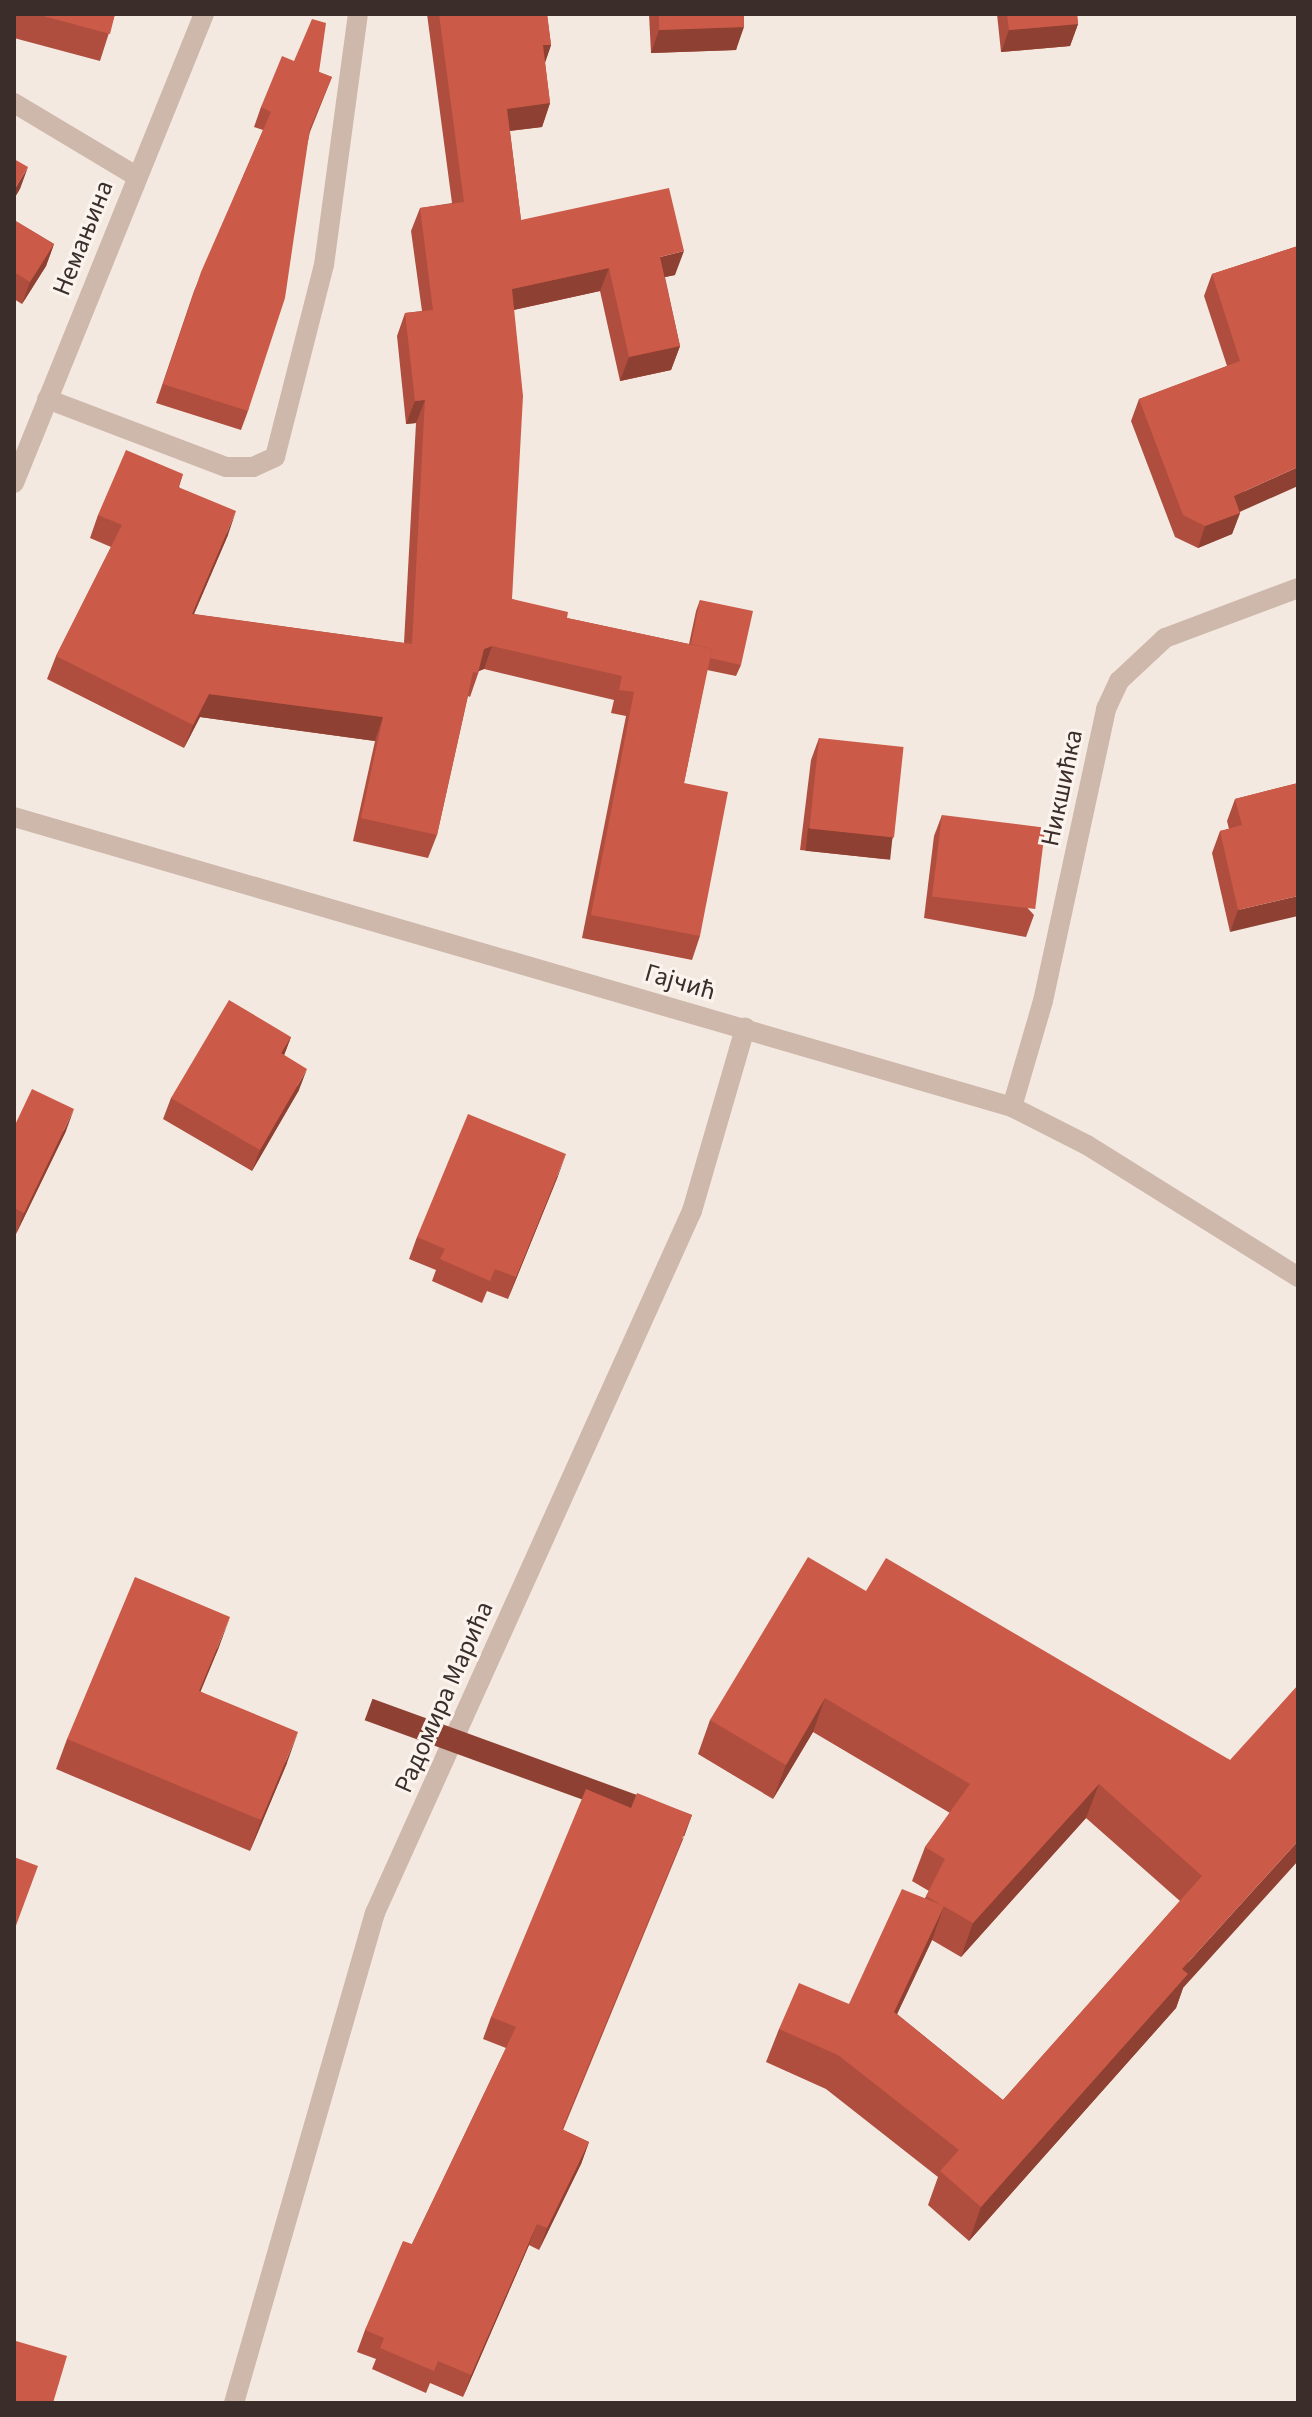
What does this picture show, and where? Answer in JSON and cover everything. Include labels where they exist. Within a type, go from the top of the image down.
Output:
[{"type":"street","name":"Немањина","points":[[14,483],[204,14]]},
{"type":"street","points":[[47,399],[226,467],[253,467],[275,457],[324,265],[358,14]]},
{"type":"street","points":[[14,103],[136,176]]},
{"type":"street","name":"Никшићка","points":[[1012,1107],[1043,1001],[1106,709],[1119,681],[1165,638],[1298,588]]},
{"type":"street","name":"Гајчић","points":[[14,817],[1012,1107],[1087,1145],[1298,1277]]},
{"type":"street","name":"Радомира Марића","points":[[234,2403],[375,1913],[692,1211],[745,1028]]},
{"type":"building","points":[[36,14],[115,14],[110,34]]},
{"type":"building","points":[[439,14],[547,14],[551,45],[543,45],[550,103],[507,109],[521,220],[669,188],[684,251],[660,257],[680,346],[629,357],[609,268],[512,289],[523,396],[512,599],[568,612],[567,618],[712,649],[684,783],[728,792],[700,936],[591,915],[634,692],[619,690],[622,676],[492,646],[484,649],[478,673],[473,672],[437,835],[361,818],[383,717],[209,694],[193,725],[56,656],[122,525],[98,515],[126,450],[183,474],[178,487],[236,511],[192,614],[412,644],[425,400],[415,401],[405,313],[433,310],[420,208],[464,202]]},
{"type":"building","points":[[659,14],[744,14],[744,27],[659,30]]},
{"type":"building","points":[[1007,14],[1077,14],[1078,24],[1009,30]]},
{"type":"building","points":[[312,19],[326,23],[319,72],[332,77],[310,128],[285,298],[248,411],[163,384],[201,272],[271,112],[261,107],[282,56],[294,61]]},
{"type":"building","points":[[14,159],[28,167],[14,190]]},
{"type":"building","points":[[14,220],[54,244],[30,282],[14,272]]},
{"type":"building","points":[[1298,246],[1298,467],[1234,496],[1240,513],[1205,526],[1183,515],[1139,399],[1240,361],[1212,274]]},
{"type":"building","points":[[700,600],[753,611],[741,665],[710,658],[712,649],[691,644]]},
{"type":"building","points":[[819,738],[904,747],[894,837],[809,829]]},
{"type":"building","points":[[1298,783],[1298,896],[1238,910],[1220,831],[1242,825],[1235,799]]},
{"type":"building","points":[[942,815],[1045,828],[1035,909],[932,896]]},
{"type":"building","points":[[229,1000],[291,1037],[281,1053],[307,1069],[260,1150],[171,1098]]},
{"type":"building","points":[[32,1089],[74,1109],[24,1213],[14,1208],[14,1127]]},
{"type":"building","points":[[468,1114],[566,1154],[516,1277],[495,1269],[490,1281],[440,1259],[445,1249],[417,1237]]},
{"type":"building","points":[[808,1557],[866,1591],[886,1558],[1230,1760],[1298,1685],[1298,1841],[1182,1969],[1188,1974],[981,2207],[940,2171],[959,2150],[838,2055],[779,2029],[799,1983],[849,2004],[902,1889],[942,1905],[926,1896],[945,1859],[925,1847],[970,1784],[825,1698],[786,1765],[710,1720]],"holes":[[[1099,1784],[1202,1876],[1003,2100],[894,2012],[944,1906],[973,1923]]]},
{"type":"building","points":[[135,1577],[230,1617],[199,1691],[298,1732],[261,1820],[67,1739]]},
{"type":"building","points":[[586,1789],[631,1808],[637,1793],[692,1815],[562,2129],[589,2142],[547,2228],[537,2224],[471,2375],[438,2361],[434,2371],[380,2348],[384,2338],[365,2330],[403,2241],[412,2244],[516,2027],[491,2017]]},
{"type":"building","points":[[14,1857],[38,1866],[14,1931]]},
{"type":"building","points":[[16,2341],[67,2356],[53,2403],[14,2403]]}]
